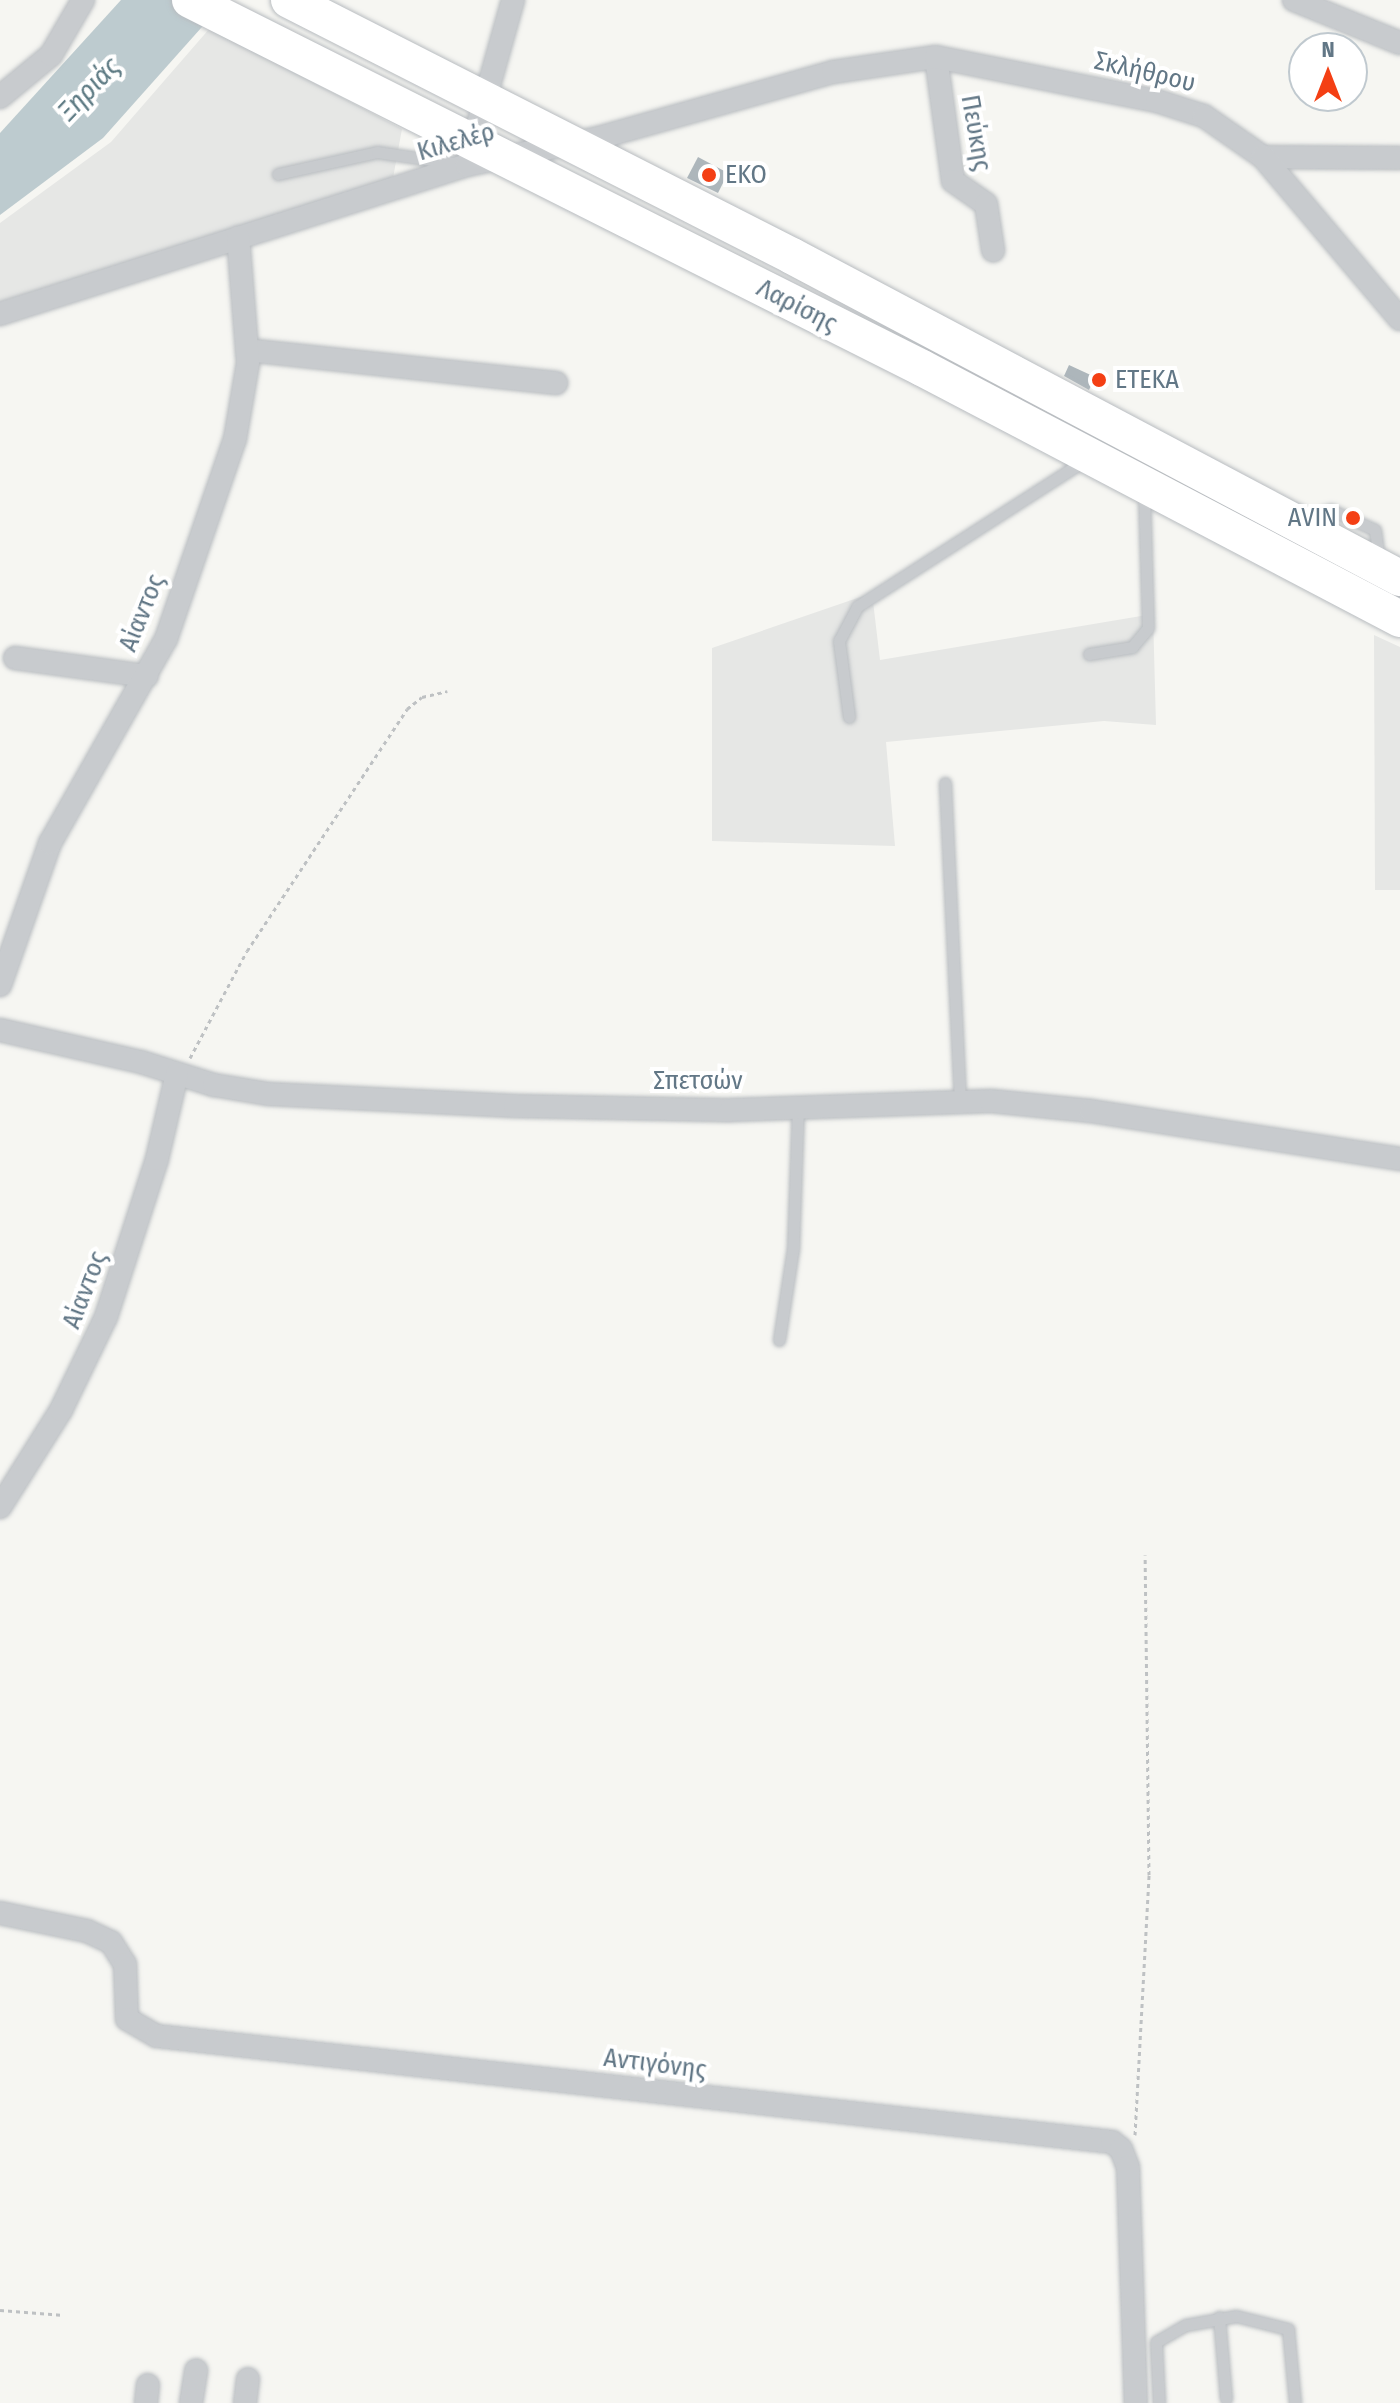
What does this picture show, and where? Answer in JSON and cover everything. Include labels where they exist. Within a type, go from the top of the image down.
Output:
[{"type":"main road","name":"Λαρίσης","points":[[190,0],[481,155],[989,412],[1091,456],[1400,619]]},
{"type":"main road","name":"Λαρίσης","points":[[289,0],[1129,426],[1293,521],[1390,572]]},
{"type":"street","points":[[0,97],[51,55],[83,0]]},
{"type":"street","points":[[481,155],[485,101],[513,0]]},
{"type":"street","points":[[1294,0],[1400,43]]},
{"type":"street","name":"Κιλελέρ","points":[[0,314],[481,155],[568,144],[833,72],[936,57]]},
{"type":"street","name":"Σκλήθρου","points":[[936,57],[1193,111],[1263,157],[1400,319]]},
{"type":"street","name":"Πεύκης","points":[[936,57],[953,181],[986,204],[993,250]]},
{"type":"street","points":[[1263,157],[1400,158]]},
{"type":"street","name":"Αίαντος","points":[[0,985],[50,843],[166,639],[235,439],[243,409],[247,350],[238,237]]},
{"type":"street","points":[[247,350],[556,383]]},
{"type":"street","points":[[15,658],[147,676]]},
{"type":"street","name":"Σπετσών","points":[[0,1030],[228,1088],[297,1096],[515,1106],[798,1107],[960,1099],[1091,1111],[1400,1159]]},
{"type":"street","name":"Αίαντος","points":[[0,1507],[61,1410],[106,1317],[157,1159],[179,1075]]},
{"type":"street","name":"Αντιγόνης","points":[[0,1913],[87,1931],[111,1942],[123,1956],[127,2019],[157,2036],[1112,2142],[1123,2152]]},
{"type":"street","points":[[1123,2152],[1128,2167],[1136,2403]]},
{"type":"street","points":[[191,2403],[196,2370]]},
{"type":"street","points":[[245,2403],[248,2379]]},
{"type":"lane","points":[[278,174],[377,152],[481,155]]},
{"type":"lane","points":[[849,717],[839,641],[858,606],[1091,456]]},
{"type":"lane","points":[[1089,654],[1132,647],[1148,628],[1144,484]]},
{"type":"lane","points":[[945,783],[960,1099]]},
{"type":"lane","points":[[779,1340],[793,1249],[798,1107]]},
{"type":"lane","points":[[1219,2317],[1226,2399]]},
{"type":"lane","points":[[1159,2403],[1156,2342],[1186,2325],[1219,2317],[1254,2318],[1288,2329],[1295,2403]]},
{"type":"path","points":[[179,1075],[247,951],[407,709],[422,697],[447,691]]},
{"type":"path","points":[[1123,2152],[1137,2128],[1147,1950],[1145,1555]]},
{"type":"path","points":[[0,2310],[64,2315]]},
{"type":"shaded area","points":[[210,28],[402,129],[393,178],[0,302],[0,223],[111,142]]},
{"type":"shaded area","points":[[872,593],[880,660],[1153,614],[1156,725],[1104,721],[886,742],[895,846],[712,841],[712,648]]},
{"type":"shaded area","points":[[1374,635],[1400,647],[1400,890],[1375,890]]},
{"type":"water","name":"Ξηριάς","points":[[121,0],[226,0],[103,138],[0,215],[0,133]]},
{"type":"building","points":[[698,157],[728,173],[718,193],[687,178]]},
{"type":"building","points":[[1069,365],[1095,377],[1089,390],[1064,376]]},
{"type":"place","name":"EKO","points":[[709,175]]},
{"type":"place","name":"ΕΤΕΚΑ","points":[[1099,380]]},
{"type":"place","name":"AVIN","points":[[1353,518]]}]
